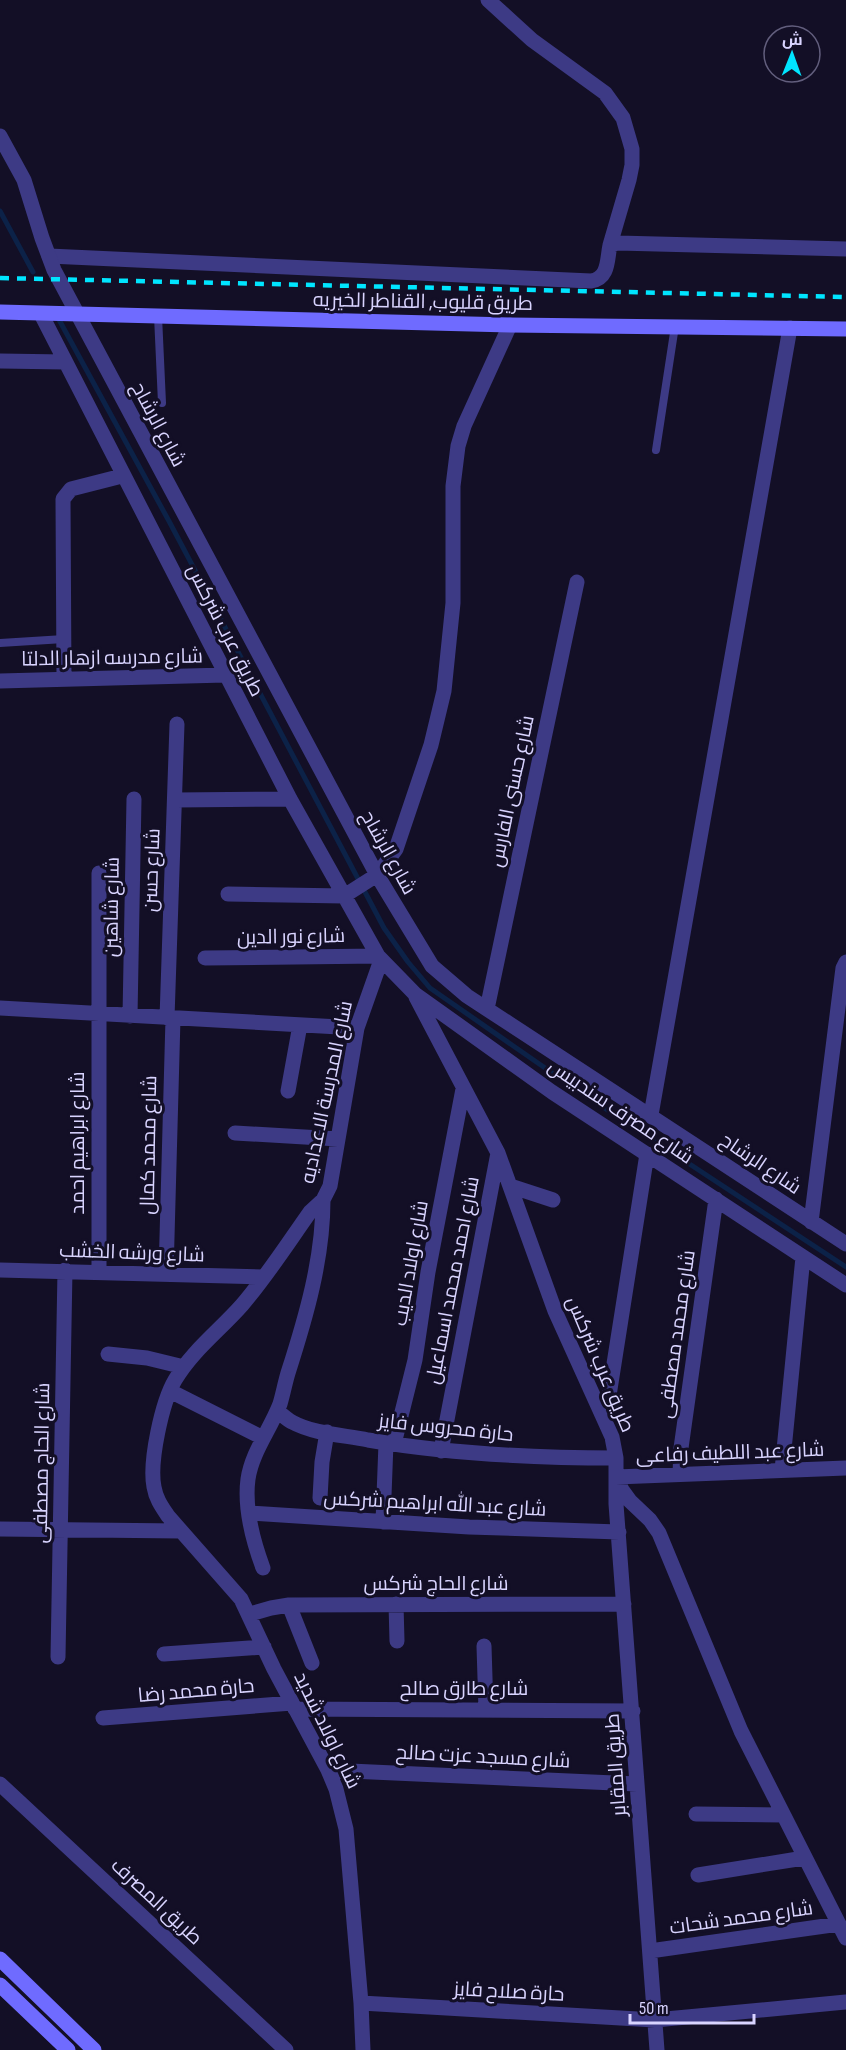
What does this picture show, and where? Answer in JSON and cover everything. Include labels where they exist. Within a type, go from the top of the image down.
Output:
[{"type":"main road","name":"طريق قليوب, القناطر الخيريه","points":[[0,312],[846,329]]},
{"type":"main road","points":[[0,1959],[94,2050]]},
{"type":"main road","points":[[0,1985],[68,2050]]},
{"type":"street","name":"طريق قليوب, القناطر الخيريه","points":[[49,256],[598,280],[606,271],[610,245],[632,165],[632,149],[623,118],[605,93],[532,40],[488,0]]},
{"type":"street","name":"شارع الرشاح","points":[[0,136],[29,190],[36,220],[49,256],[78,315],[377,875],[432,966],[467,996],[846,1244]]},
{"type":"street","points":[[610,245],[618,243],[846,249]]},
{"type":"street","name":"طريق عرب شركس","points":[[41,314],[122,476],[290,799],[379,958]]},
{"type":"street","points":[[228,894],[344,896],[377,875],[396,849],[431,745],[444,691],[451,635],[455,527],[453,486],[458,446],[464,426],[510,324]]},
{"type":"street","points":[[651,1115],[790,328]]},
{"type":"street","points":[[0,361],[65,362]]},
{"type":"street","points":[[64,679],[65,495],[75,487],[122,476]]},
{"type":"street","name":"شارع حسنى الفارس","points":[[487,1009],[577,582]]},
{"type":"street","name":"شارع مدرسه ازهار الدلتا","points":[[0,681],[225,675]]},
{"type":"street","name":"شارع حسن","points":[[170,1018],[177,724]]},
{"type":"street","name":"شارع شاهين","points":[[130,1016],[134,799]]},
{"type":"street","points":[[175,800],[290,799]]},
{"type":"street","name":"شارع ابراهيم احمد","points":[[99,873],[99,1272]]},
{"type":"street","name":"شارع نور الدين","points":[[205,958],[379,958]]},
{"type":"street","name":"شارع مصرف سندبيس","points":[[379,958],[415,994],[552,1092],[846,1285]]},
{"type":"street","name":"شارع المدرسة الاعداديه","points":[[180,1531],[158,1501],[154,1486],[156,1446],[166,1401],[184,1366],[243,1304],[310,1212],[323,1200],[330,1186],[357,1029],[379,958]]},
{"type":"street","points":[[811,1222],[843,968],[846,962]]},
{"type":"street","name":"طريق عرب شركس","points":[[415,994],[498,1153],[555,1311],[612,1437],[616,1458],[616,1477]]},
{"type":"street","points":[[0,1008],[357,1029]]},
{"type":"street","name":"شارع محمد كمال","points":[[166,1274],[170,1018]]},
{"type":"street","points":[[288,1091],[300,1025]]},
{"type":"street","name":"شارع اولاد الديب","points":[[383,1522],[390,1444],[415,1360],[428,1272],[463,1089]]},
{"type":"street","points":[[235,1133],[338,1138]]},
{"type":"street","name":"شارع احمد محمد اسماعيل","points":[[441,1451],[498,1153]]},
{"type":"street","points":[[605,1420],[647,1154]]},
{"type":"street","points":[[510,1186],[553,1200]]},
{"type":"street","name":"شارع محمد مصطفى","points":[[680,1474],[681,1448],[716,1199]]},
{"type":"street","points":[[264,1568],[253,1541],[248,1479],[254,1459],[277,1411],[310,1299],[321,1238],[323,1200]]},
{"type":"street","points":[[782,1470],[803,1257]]},
{"type":"street","name":"شارع ورشه الخشب","points":[[0,1270],[263,1277]]},
{"type":"street","name":"شارع الحاج مصطفى","points":[[58,1657],[65,1270]]},
{"type":"street","points":[[108,1354],[147,1358],[184,1366]]},
{"type":"street","points":[[170,1391],[263,1438]]},
{"type":"street","name":"حارة محروس فايز","points":[[277,1411],[292,1422],[327,1432],[390,1444],[441,1451],[540,1458],[616,1458]]},
{"type":"street","points":[[320,1498],[322,1462],[327,1432]]},
{"type":"street","name":"شارع عبد اللطيف رفاعى","points":[[616,1477],[846,1468]]},
{"type":"street","points":[[616,1477],[630,1501],[650,1520],[658,1533],[741,1731],[842,1931]]},
{"type":"street","name":"طريق المقابر","points":[[616,1477],[657,2050]]},
{"type":"street","name":"شارع عبد الله ابراهيم شركس","points":[[249,1513],[469,1527],[619,1532]]},
{"type":"street","points":[[0,1529],[180,1531]]},
{"type":"street","name":"شارع اولاد شديد","points":[[180,1531],[232,1587],[250,1614],[293,1706],[328,1770],[342,1809],[346,1829],[363,2050]]},
{"type":"street","points":[[396,1604],[397,1641]]},
{"type":"street","name":"شارع الحاج شركس","points":[[250,1614],[289,1605],[624,1604]]},
{"type":"street","points":[[289,1605],[312,1663]]},
{"type":"street","points":[[484,1646],[486,1710]]},
{"type":"street","points":[[164,1654],[264,1647]]},
{"type":"street","name":"شارع طارق صالح","points":[[293,1706],[633,1710]]},
{"type":"street","name":"حارة محمد رضا","points":[[103,1718],[293,1706]]},
{"type":"street","name":"شارع مسجد عزت صالح","points":[[328,1770],[637,1784]]},
{"type":"street","name":"طريق المصرف","points":[[0,1784],[286,2050]]},
{"type":"street","points":[[696,1814],[783,1815]]},
{"type":"street","points":[[698,1875],[804,1858]]},
{"type":"street","name":"شارع محمد شحات","points":[[650,1951],[842,1931]]},
{"type":"street","name":"حارة صلاح فايز","points":[[361,2003],[655,2020],[846,2002]]},
{"type":"lane","points":[[158,316],[162,403]]},
{"type":"lane","points":[[656,450],[675,326]]},
{"type":"lane","points":[[0,643],[64,639]]},
{"type":"waterway","points":[[0,211],[33,272]]},
{"type":"waterway","points":[[57,316],[170,523],[384,928],[408,962],[430,988],[571,1086],[846,1267]]},
{"type":"railway","points":[[0,278],[846,297]]}]
